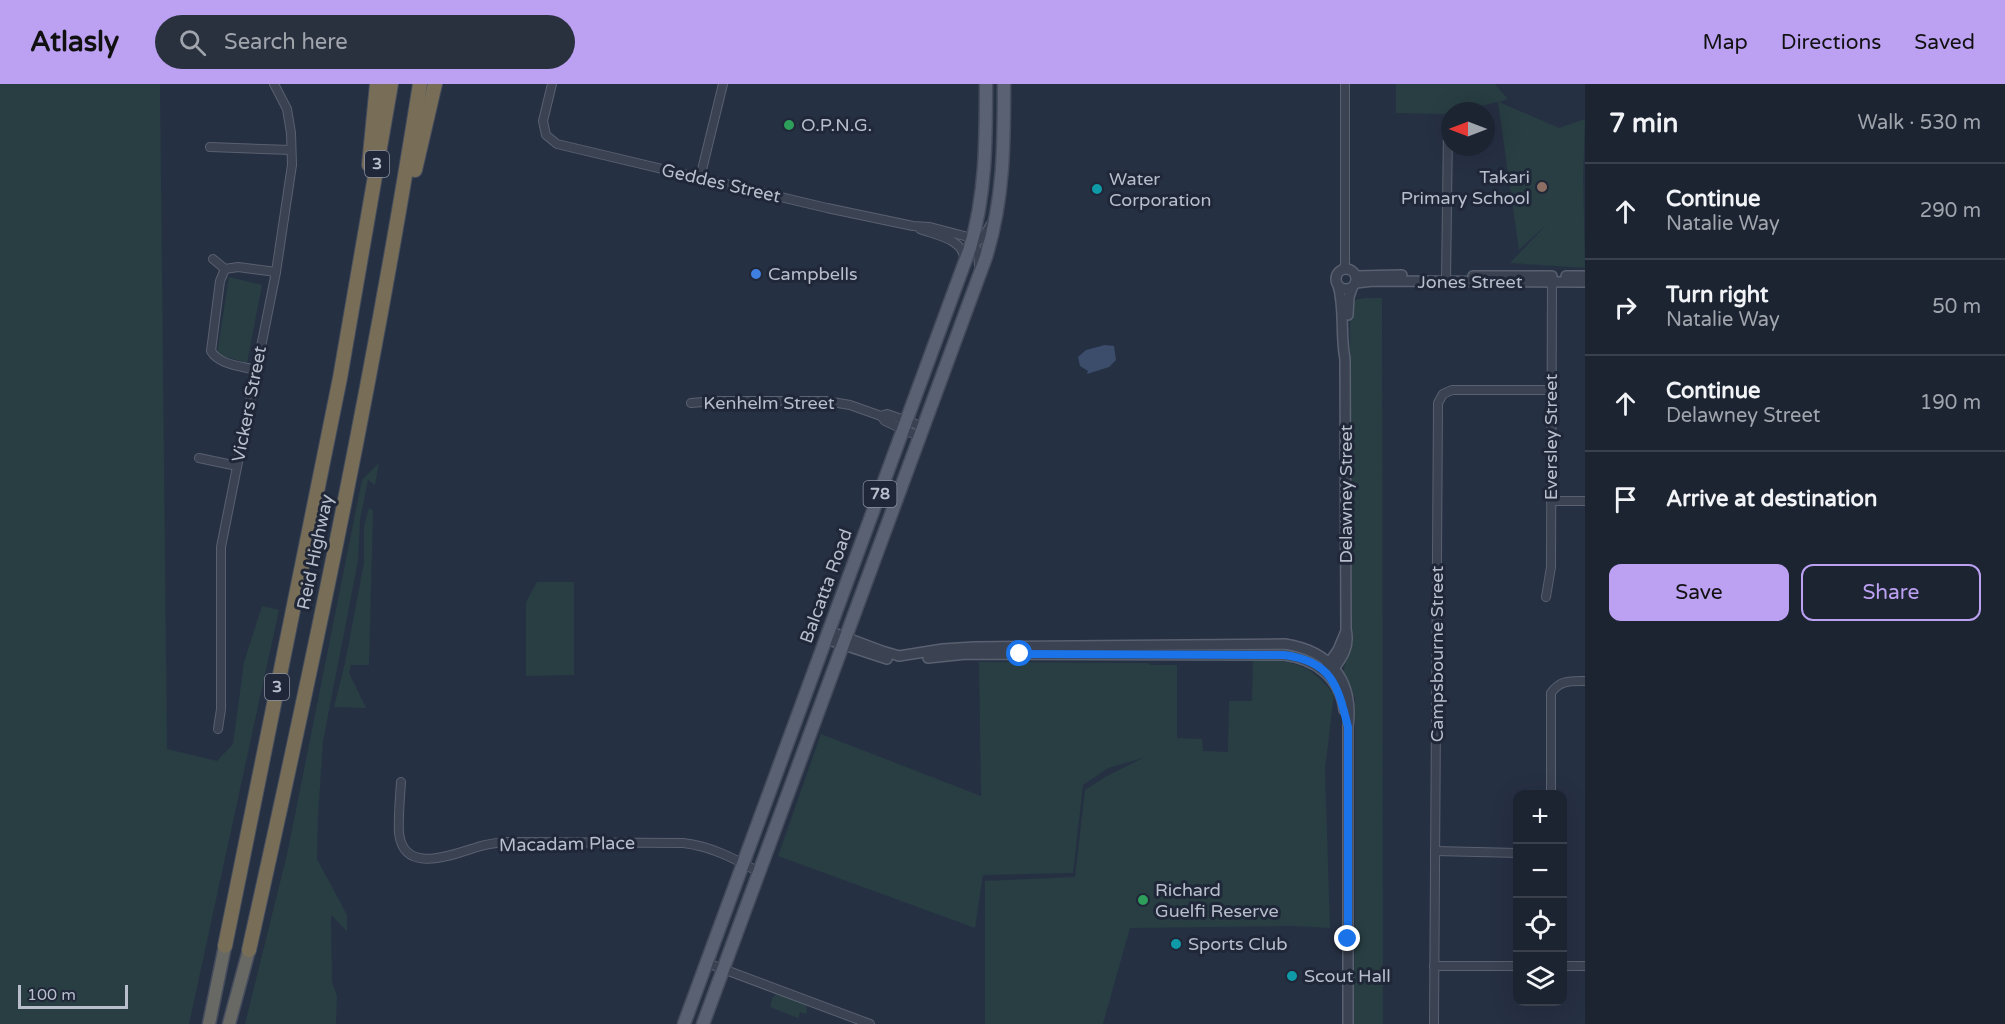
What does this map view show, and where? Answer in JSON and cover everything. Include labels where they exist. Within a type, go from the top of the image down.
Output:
[{"type":"highway","points":[[364,245],[376,84]]},
{"type":"highway","name":"Reid Highway","points":[[209,1024],[340,378],[391,84]]},
{"type":"highway","name":"Reid Highway","points":[[230,1024],[249,950],[372,365],[395,242],[420,84]]},
{"type":"highway","points":[[395,242],[417,163],[435,84]]},
{"type":"main road","name":"Balcatta Road","points":[[684,1024],[965,264],[985,162],[986,84]]},
{"type":"main road","name":"Balcatta Road","points":[[703,1024],[990,242],[997,211],[1004,152],[1004,84]]},
{"type":"street","name":"Vickers Street","points":[[218,729],[221,710],[221,547],[276,272],[292,165],[287,109],[274,84]]},
{"type":"street","name":"Geddes Street","points":[[552,84],[543,121],[546,135],[557,144],[827,208],[970,239]]},
{"type":"street","points":[[700,178],[723,84]]},
{"type":"street","points":[[1345,269],[1346,84]]},
{"type":"street","points":[[210,147],[291,150]]},
{"type":"street","points":[[1446,279],[1448,156]]},
{"type":"street","points":[[970,239],[978,242],[985,235],[997,211]]},
{"type":"street","points":[[970,239],[978,251],[977,281]]},
{"type":"street","points":[[213,259],[225,269],[237,267],[276,272]]},
{"type":"street","points":[[225,269],[219,281],[212,351],[221,361],[256,370]]},
{"type":"street","points":[[1338,285],[1337,274],[1345,269],[1351,270],[1355,282]]},
{"type":"street","name":"Jones Street","points":[[1338,285],[1343,288],[1355,282],[1552,279],[1585,276]]},
{"type":"street","name":"Jones Street","points":[[1552,279],[1585,282]]},
{"type":"street","name":"Eversley Street","points":[[1546,597],[1551,567],[1552,279]]},
{"type":"street","name":"Delawney Street","points":[[1345,359],[1348,349],[1349,297],[1355,282]]},
{"type":"street","name":"Delawney Street","points":[[1329,669],[1348,646],[1346,629],[1345,359],[1343,307],[1338,285]]},
{"type":"street","name":"Campsbourne Street","points":[[1434,1024],[1438,403],[1443,394],[1452,390],[1552,390]]},
{"type":"street","name":"Kenhelm Street","points":[[691,403],[826,401],[850,405],[881,416],[885,422],[922,432]]},
{"type":"street","points":[[199,458],[237,466]]},
{"type":"street","points":[[1551,501],[1585,501]]},
{"type":"street","points":[[827,635],[899,656],[974,647],[1285,644],[1300,647],[1329,669],[1344,684],[1350,712],[1348,727],[1348,1024]]},
{"type":"street","points":[[1551,790],[1551,693],[1557,685],[1567,681],[1585,681]]},
{"type":"street","name":"Macadam Place","points":[[401,783],[399,834],[402,845],[416,857],[443,858],[503,842],[671,843],[691,844],[711,849],[759,872]]},
{"type":"street","points":[[1435,851],[1513,853]]},
{"type":"street","points":[[707,963],[870,1024]]},
{"type":"street","points":[[1434,966],[1513,966]]},
{"type":"street","points":[[1567,966],[1585,966]]},
{"type":"green space","points":[[0,84],[160,84],[167,749],[217,761],[233,744],[244,662],[262,606],[279,610],[189,1024],[0,1024]]},
{"type":"green space","name":"Takari Primary School","points":[[1396,84],[1495,84],[1508,99],[1499,102],[1559,128],[1585,119],[1583,177],[1585,268],[1510,263],[1548,223],[1519,250],[1498,102],[1441,102],[1441,114],[1396,113]]},
{"type":"green space","points":[[229,277],[262,285],[247,363],[217,354]]},
{"type":"green space","points":[[1382,298],[1383,1024],[1353,1024],[1355,698],[1344,682],[1345,665],[1350,652],[1350,301]]},
{"type":"green space","points":[[379,463],[375,485],[368,480],[360,520],[358,561],[323,741],[317,859],[347,915],[347,931],[331,915],[332,982],[337,996],[336,1024],[245,1024],[288,850],[362,480]]},
{"type":"green space","points":[[369,508],[373,510],[369,665],[351,665],[349,673],[366,708],[334,707],[364,563],[364,526]]},
{"type":"green space","points":[[537,582],[574,582],[574,675],[526,676],[526,602]]},
{"type":"green space","points":[[1253,657],[1288,662],[1307,669],[1325,683],[1334,694],[1325,769],[1330,928],[1294,926],[1130,928],[1103,1024],[985,1024],[985,881],[1075,877],[1085,790],[1143,758],[1108,768],[1083,785],[1073,873],[983,875],[975,928],[778,856],[821,734],[981,796],[979,662],[1177,665],[1177,738],[1202,739],[1203,751],[1228,752],[1229,701],[1252,701]]},
{"type":"green space","points":[[777,994],[806,1004],[806,1014],[800,1012],[798,1018],[770,1007],[772,998]]},
{"type":"water","points":[[1105,345],[1114,346],[1116,360],[1109,367],[1087,374],[1088,371],[1080,366],[1078,357],[1086,350]]},
{"type":"place","name":"O.P.N.G.","points":[[789,125]]},
{"type":"place","name":"Takari Primary School","points":[[1542,187]]},
{"type":"place","name":"Water Corporation","points":[[1097,189]]},
{"type":"place","name":"Campbells","points":[[756,274]]},
{"type":"place","name":"Richard Guelfi Reserve","points":[[1143,900]]},
{"type":"place","name":"Sports Club","points":[[1176,944]]},
{"type":"place","name":"Scout Hall","points":[[1292,976]]},
{"type":"route","points":[[1020,654],[1284,655],[1305,659],[1329,675],[1343,700],[1348,727],[1348,939]]}]
